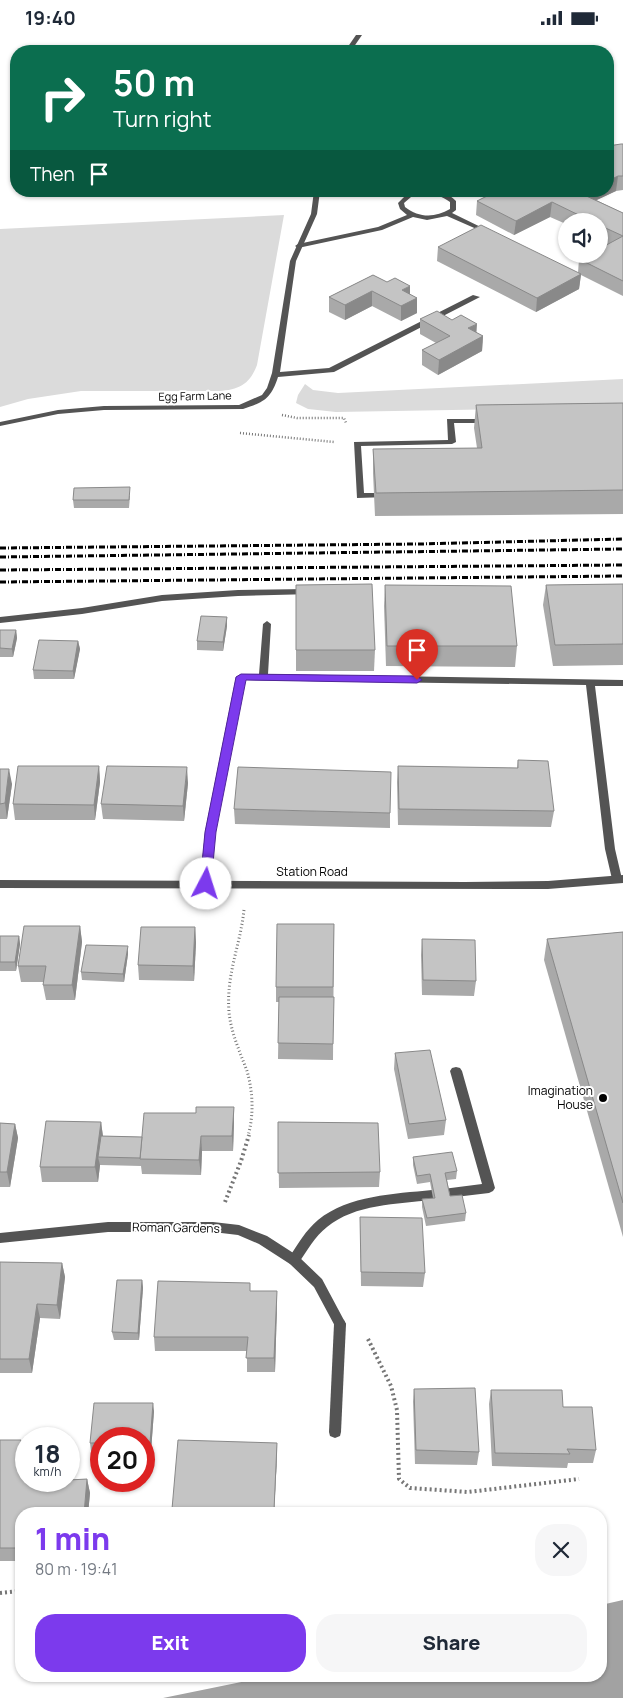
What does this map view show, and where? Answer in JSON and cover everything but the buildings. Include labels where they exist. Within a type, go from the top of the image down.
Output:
[{"type":"street","name":"Egg Farm Lane","points":[[0,424],[58,412],[104,409],[240,407],[260,401],[271,391],[276,375],[293,261],[298,246],[314,214],[316,197]]},
{"type":"street","points":[[408,197],[401,203],[402,208],[412,215]]},
{"type":"street","points":[[298,246],[380,229],[412,215],[435,217],[448,214],[453,210],[453,201],[447,197]]},
{"type":"street","points":[[448,214],[500,237]]},
{"type":"street","points":[[276,375],[331,370],[476,297]]},
{"type":"street","points":[[399,495],[360,496],[357,444],[452,442],[450,421],[498,421]]},
{"type":"street","points":[[0,620],[82,611],[162,598],[238,593],[319,592]]},
{"type":"street","points":[[263,677],[267,624]]},
{"type":"street","points":[[206,884],[210,832],[241,677],[623,683]]},
{"type":"street","points":[[590,683],[610,849],[620,879]]},
{"type":"street","name":"Station Road","points":[[0,884],[548,885],[620,879]]},
{"type":"street","points":[[446,1193],[489,1188],[456,1071]]},
{"type":"street","points":[[294,1260],[324,1222],[344,1211],[377,1202],[432,1195]]},
{"type":"street","name":"Roman Gardens","points":[[0,1238],[108,1227],[213,1227],[239,1230],[263,1240],[294,1260],[318,1283],[340,1324]]},
{"type":"street","points":[[334,1432],[340,1324]]},
{"type":"path","points":[[277,414],[297,418],[344,418]]},
{"type":"path","points":[[239,433],[357,444]]},
{"type":"path","points":[[213,1227],[245,1152],[251,1120],[251,1089],[244,1061],[231,1026],[228,995],[229,972],[243,927],[246,885]]},
{"type":"path","points":[[340,1324],[368,1338],[391,1386],[397,1410],[399,1479],[410,1488],[468,1492],[579,1479]]},
{"type":"path","points":[[0,1593],[15,1592]]},
{"type":"shaded area","points":[[284,215],[257,365],[251,377],[243,385],[219,391],[81,391],[28,399],[0,407],[0,229]]},
{"type":"shaded area","points":[[623,379],[623,407],[336,412],[308,409],[296,403],[298,395],[305,384],[313,390],[338,393]]},
{"type":"shaded area","points":[[623,1600],[623,1698],[163,1698],[241,1682],[607,1682],[607,1604]]},
{"type":"railway","points":[[0,548],[419,544],[623,539]]},
{"type":"railway","points":[[0,557],[623,549]]},
{"type":"railway","points":[[0,570],[623,565]]},
{"type":"railway","points":[[0,582],[623,576]]},
{"type":"place","name":"Imagination House","points":[[603,1098]]},
{"type":"route","points":[[206,884],[210,832],[241,677],[417,680]]}]
